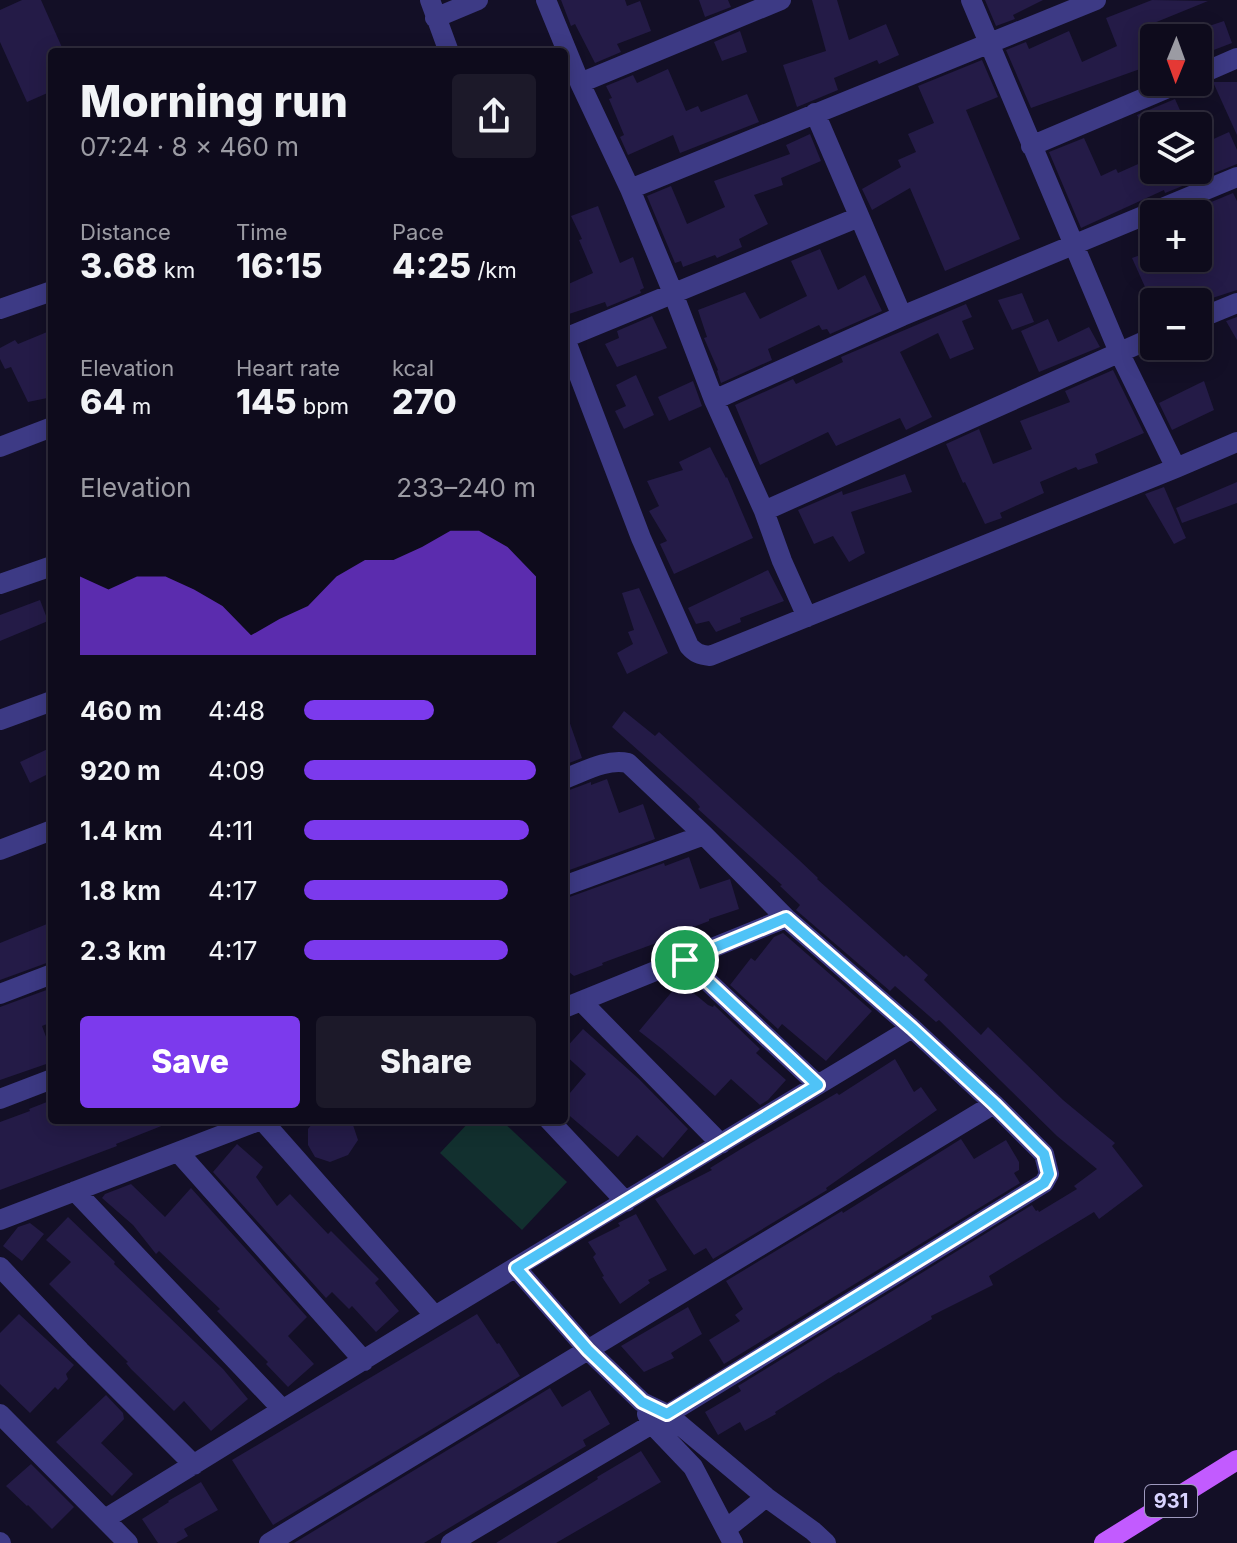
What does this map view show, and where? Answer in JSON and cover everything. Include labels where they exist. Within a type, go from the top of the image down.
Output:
[{"type":"main road","name":"931","points":[[1104,1543],[1237,1460]]},
{"type":"street","points":[[448,48],[433,9],[478,0]]},
{"type":"street","points":[[546,0],[566,48]]},
{"type":"street","points":[[580,83],[781,0]]},
{"type":"street","points":[[971,0],[1119,352],[1176,468]]},
{"type":"street","points":[[630,189],[1096,0]]},
{"type":"street","points":[[568,54],[630,189],[714,400],[807,617]]},
{"type":"street","points":[[1212,69],[1237,58]]},
{"type":"street","points":[[1031,146],[1149,96]]},
{"type":"street","points":[[815,113],[902,316]]},
{"type":"street","points":[[714,400],[902,316],[1237,177]]},
{"type":"street","points":[[568,335],[859,217]]},
{"type":"street","points":[[0,309],[48,292]]},
{"type":"street","points":[[1212,313],[1237,303]]},
{"type":"street","points":[[764,511],[1140,343]]},
{"type":"street","points":[[568,347],[641,538],[689,646],[695,652],[710,656],[1237,442]]},
{"type":"street","points":[[0,447],[48,429]]},
{"type":"street","points":[[0,584],[48,567]]},
{"type":"street","points":[[0,720],[48,702]]},
{"type":"street","points":[[451,1543],[1044,1183],[1049,1174],[1044,1154],[994,1104],[786,918],[628,763],[607,763],[568,778]]},
{"type":"street","points":[[0,850],[48,832]]},
{"type":"street","points":[[568,885],[704,835]]},
{"type":"street","points":[[721,1144],[573,1005],[786,918]]},
{"type":"street","points":[[685,960],[818,1085]]},
{"type":"street","points":[[0,994],[48,976]]},
{"type":"street","points":[[105,1519],[912,1028]]},
{"type":"street","points":[[0,1099],[48,1081]]},
{"type":"street","points":[[269,1543],[994,1104]]},
{"type":"street","points":[[0,1220],[252,1124]]},
{"type":"street","points":[[266,1124],[435,1316]]},
{"type":"street","points":[[553,1124],[626,1202]]},
{"type":"street","points":[[179,1153],[364,1361]]},
{"type":"street","points":[[75,1191],[282,1409]]},
{"type":"street","points":[[0,1267],[194,1465]]},
{"type":"street","points":[[516,1268],[588,1350],[659,1419],[826,1543]]},
{"type":"street","points":[[0,1414],[128,1543]]},
{"type":"street","points":[[659,1419],[693,1467],[729,1536],[766,1497]]},
{"type":"green space","points":[[467,1124],[505,1124],[567,1182],[522,1230],[440,1153]]},
{"type":"building","points":[[22,0],[41,0],[62,48],[48,48],[48,93],[27,102],[0,42],[0,10]]},
{"type":"building","points":[[561,0],[625,0],[627,6],[640,1],[651,31],[617,44],[621,52],[595,63],[575,24],[571,26]]},
{"type":"building","points":[[699,0],[728,0],[731,7],[705,17]]},
{"type":"building","points":[[812,0],[837,0],[849,40],[886,24],[899,55],[879,64],[877,60],[834,78],[838,90],[797,107],[783,65],[826,51]]},
{"type":"building","points":[[985,0],[1043,0],[1013,15],[1015,19],[996,26]]},
{"type":"building","points":[[1152,0],[1208,1],[1154,24],[1140,24],[1140,69],[1031,108],[1006,50],[1026,42],[1029,49],[1069,31],[1082,62],[1117,46],[1106,18]]},
{"type":"building","points":[[1224,21],[1232,43],[1212,51],[1212,25]]},
{"type":"building","points":[[740,31],[747,52],[722,61],[714,42]]},
{"type":"building","points":[[982,60],[998,97],[966,110],[1020,239],[945,271],[910,188],[872,210],[862,189],[901,167],[898,160],[916,152],[908,134],[934,123],[918,86]]},
{"type":"building","points":[[668,69],[686,111],[698,106],[701,112],[747,94],[759,122],[680,153],[673,135],[628,155],[606,86],[633,75],[637,83]]},
{"type":"building","points":[[1213,82],[1237,82],[1237,135]]},
{"type":"building","points":[[1175,99],[1181,112],[1144,112]]},
{"type":"building","points":[[1229,132],[1237,150],[1237,164],[1212,174],[1212,140]]},
{"type":"building","points":[[810,134],[821,161],[781,178],[783,185],[754,195],[768,224],[739,239],[742,247],[717,258],[715,255],[683,267],[681,261],[675,263],[647,196],[671,186],[687,224],[725,207],[714,181],[790,154],[786,145]]},
{"type":"building","points":[[1084,138],[1101,176],[1116,169],[1118,173],[1140,163],[1140,184],[1187,184],[1165,193],[1164,190],[1081,228],[1049,152]]},
{"type":"building","points":[[1233,193],[1237,201],[1237,290],[1212,298],[1212,288],[1145,288],[1132,258],[1140,255],[1140,272],[1212,272],[1212,202]]},
{"type":"building","points":[[598,206],[620,263],[633,257],[644,288],[640,290],[641,293],[607,307],[605,302],[569,314],[568,284],[593,273],[571,216]]},
{"type":"building","points":[[820,249],[838,290],[865,275],[882,311],[830,334],[819,325],[768,349],[772,360],[721,383],[704,338],[707,337],[698,310],[745,292],[760,319],[807,296],[791,261]]},
{"type":"building","points":[[1022,293],[1034,322],[1012,330],[998,300]]},
{"type":"building","points":[[966,304],[972,317],[962,321],[974,349],[950,359],[938,333],[900,352],[932,417],[906,430],[900,418],[836,446],[828,432],[760,465],[735,405],[793,379],[796,384],[843,362],[841,357]]},
{"type":"building","points":[[652,316],[667,348],[617,367],[605,344],[619,338],[617,331]]},
{"type":"building","points":[[1237,317],[1237,340],[1226,321]]},
{"type":"building","points":[[1048,319],[1058,342],[1089,327],[1100,347],[1039,372],[1021,331]]},
{"type":"building","points":[[48,332],[48,398],[28,402],[11,367],[5,369],[0,359],[0,348],[15,340],[18,344]]},
{"type":"building","points":[[1113,370],[1144,433],[1095,454],[1098,463],[1078,470],[1076,467],[1040,482],[1044,493],[1000,513],[1002,518],[985,524],[946,444],[979,429],[993,464],[1032,449],[1020,421],[1070,402],[1065,391]]},
{"type":"building","points":[[636,375],[654,415],[624,429],[615,411],[626,406],[616,385]]},
{"type":"building","points":[[693,381],[702,406],[669,421],[658,397]]},
{"type":"building","points":[[1204,381],[1214,410],[1172,430],[1159,403]]},
{"type":"building","points":[[710,447],[727,477],[753,538],[674,574],[660,544],[667,541],[649,511],[659,506],[647,481],[683,470],[679,462]]},
{"type":"building","points":[[905,474],[912,492],[851,512],[865,553],[849,562],[833,536],[814,544],[798,510],[842,491],[843,495]]},
{"type":"building","points":[[1237,482],[1237,503],[1182,523],[1176,508]]},
{"type":"building","points":[[1164,487],[1186,538],[1174,544],[1145,494]]},
{"type":"building","points":[[768,570],[784,601],[740,618],[741,622],[716,632],[709,621],[696,624],[688,608]]},
{"type":"building","points":[[639,588],[668,653],[627,674],[617,653],[633,644],[628,632],[634,630],[622,593]]},
{"type":"building","points":[[40,600],[48,621],[0,641],[0,615]]},
{"type":"building","points":[[624,711],[655,736],[659,732],[817,879],[904,957],[906,955],[928,975],[924,980],[981,1035],[988,1027],[1063,1100],[1115,1143],[1112,1146],[1143,1186],[1099,1219],[1094,1212],[989,1276],[993,1285],[931,1316],[932,1319],[745,1431],[740,1422],[718,1435],[705,1412],[741,1391],[738,1386],[1032,1205],[1039,1212],[1077,1189],[1074,1186],[1097,1169],[1057,1136],[939,1020],[936,1022],[895,986],[890,991],[796,910],[800,905],[782,885],[612,727]]},
{"type":"building","points":[[568,718],[582,758],[568,763]]},
{"type":"building","points":[[48,749],[48,774],[30,783],[20,762]]},
{"type":"building","points":[[607,779],[619,813],[643,804],[655,839],[568,871],[568,791],[591,782],[591,785]]},
{"type":"building","points":[[689,857],[700,889],[730,879],[739,909],[574,976],[568,971],[568,898],[664,863],[665,866]]},
{"type":"building","points":[[48,924],[48,962],[0,980],[0,943]]},
{"type":"building","points":[[783,933],[872,1011],[826,1061],[782,1024],[778,1029],[730,985],[751,958],[755,961],[774,937]]},
{"type":"building","points":[[680,982],[708,1005],[714,1005],[760,1049],[756,1053],[786,1080],[768,1100],[760,1105],[731,1079],[715,1096],[639,1031]]},
{"type":"building","points":[[48,989],[48,1024],[42,1026],[48,1042],[48,1063],[0,1080],[0,1007]]},
{"type":"building","points":[[583,1029],[639,1079],[688,1129],[663,1158],[637,1135],[618,1157],[568,1114],[568,1095],[586,1074],[568,1058],[568,1046]]},
{"type":"building","points":[[895,1059],[914,1092],[921,1087],[937,1110],[827,1190],[713,1259],[706,1248],[694,1255],[655,1199],[712,1170],[710,1168],[741,1149],[837,1093],[839,1095]]},
{"type":"building","points":[[48,1102],[48,1124],[166,1124],[0,1190],[0,1122]]},
{"type":"building","points":[[312,1124],[352,1124],[358,1140],[348,1155],[330,1162],[315,1157],[308,1145],[308,1129]]},
{"type":"building","points":[[961,1139],[974,1159],[1006,1140],[1019,1162],[1019,1170],[1014,1173],[1020,1183],[724,1364],[709,1340],[740,1321],[735,1315],[743,1309],[726,1281]]},
{"type":"building","points":[[237,1144],[263,1167],[256,1177],[277,1206],[290,1194],[328,1234],[331,1231],[379,1279],[375,1283],[399,1311],[376,1332],[352,1306],[349,1309],[332,1292],[326,1298],[213,1172]]},
{"type":"building","points":[[131,1184],[165,1217],[191,1188],[307,1317],[288,1336],[314,1364],[288,1387],[266,1364],[268,1362],[217,1311],[220,1309],[159,1251],[156,1254],[133,1225],[102,1198]]},
{"type":"building","points":[[636,1214],[667,1270],[648,1280],[650,1283],[620,1304],[602,1277],[593,1257],[596,1254],[588,1242]]},
{"type":"building","points":[[68,1217],[223,1369],[248,1399],[211,1431],[184,1401],[174,1411],[49,1284],[71,1262],[46,1240]]},
{"type":"building","points":[[30,1223],[44,1234],[22,1261],[3,1246],[18,1227]]},
{"type":"building","points":[[688,1307],[702,1334],[671,1353],[674,1358],[644,1372],[621,1346]]},
{"type":"building","points":[[19,1314],[74,1365],[66,1374],[68,1379],[58,1390],[55,1387],[30,1413],[0,1384],[0,1333]]},
{"type":"building","points":[[477,1314],[520,1376],[273,1525],[232,1460]]},
{"type":"building","points":[[550,1388],[562,1407],[590,1390],[610,1424],[583,1440],[586,1446],[424,1543],[294,1543]]},
{"type":"building","points":[[106,1395],[123,1413],[124,1419],[101,1443],[133,1474],[112,1496],[56,1442]]},
{"type":"building","points":[[641,1451],[661,1482],[556,1543],[496,1543],[597,1477]]},
{"type":"building","points":[[31,1464],[74,1507],[52,1529],[6,1486]]},
{"type":"building","points":[[201,1482],[218,1510],[184,1529],[188,1536],[176,1543],[158,1543],[142,1519]]},
{"type":"route","points":[[786,918],[994,1104],[1044,1154],[1049,1174],[1044,1183],[667,1414],[642,1402],[588,1350],[516,1268],[818,1085],[685,960],[786,918]]}]
